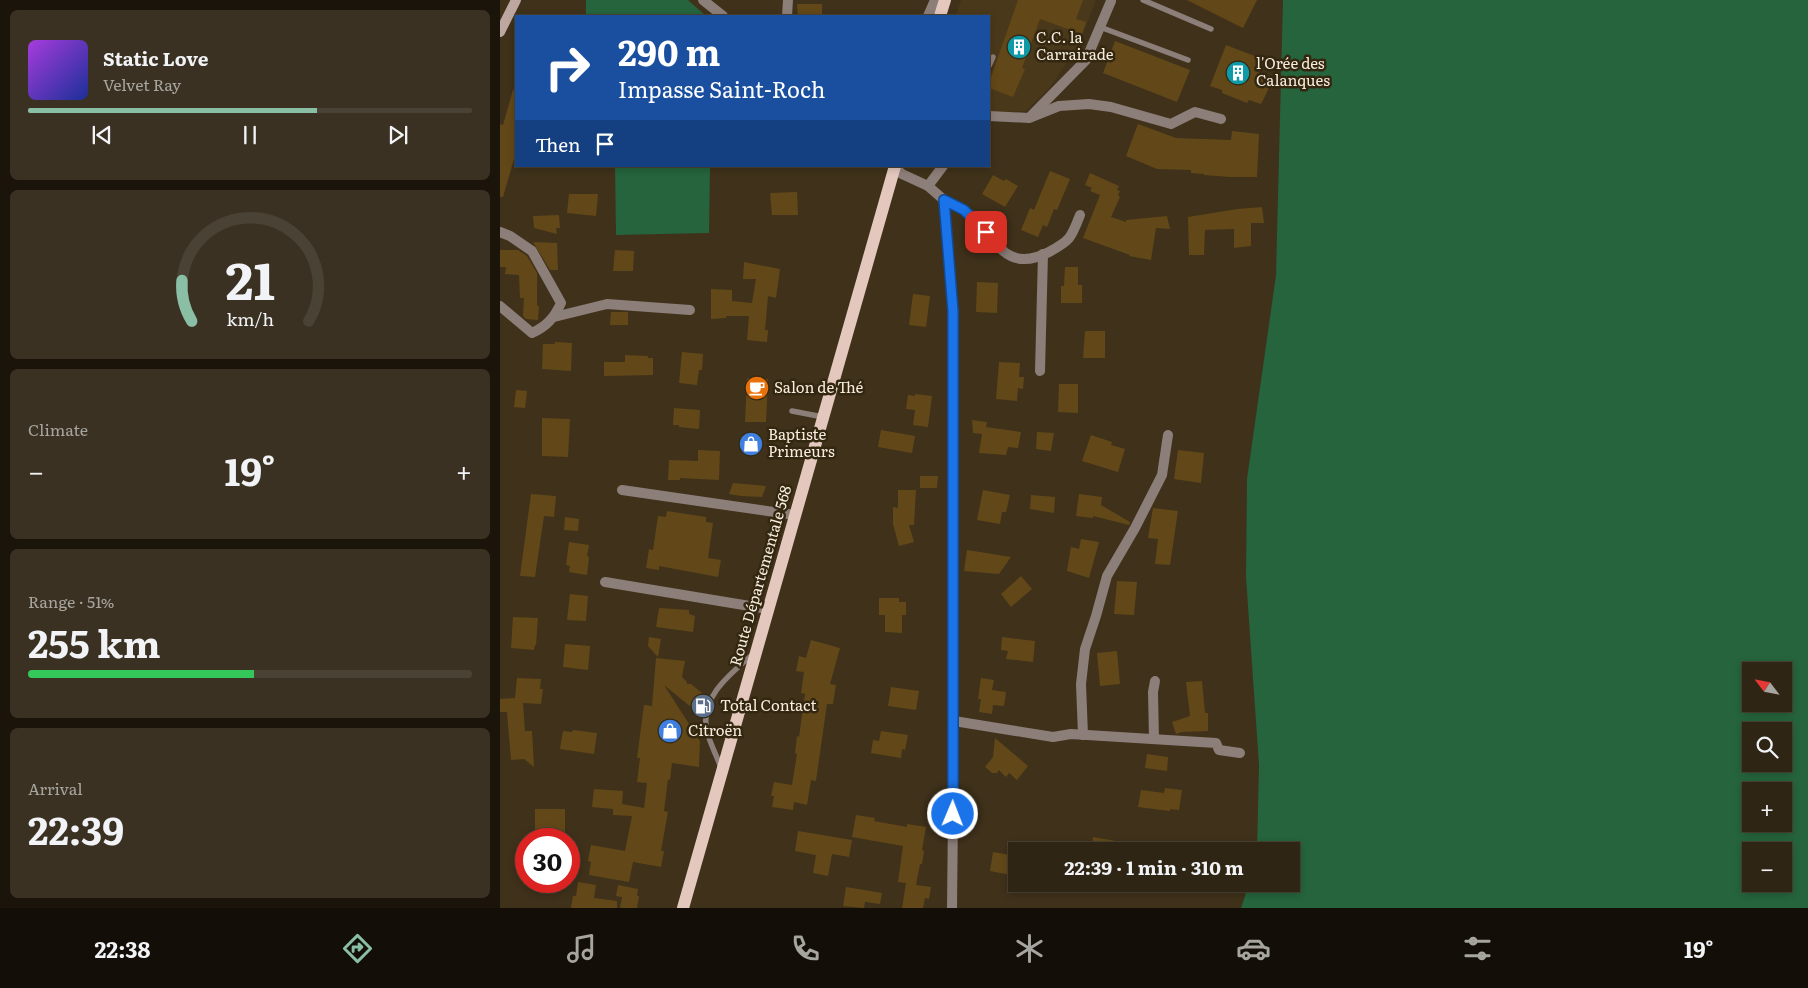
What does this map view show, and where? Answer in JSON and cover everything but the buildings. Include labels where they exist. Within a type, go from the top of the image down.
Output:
[{"type":"main road","points":[[940,15],[944,0]]},
{"type":"main road","name":"Route Départementale 568","points":[[683,908],[894,167]]},
{"type":"street","points":[[500,32],[516,0]]},
{"type":"street","points":[[704,0],[722,15]]},
{"type":"street","points":[[787,15],[788,0]]},
{"type":"street","points":[[928,15],[935,0]]},
{"type":"street","points":[[1029,118],[1086,60],[1112,0]]},
{"type":"street","points":[[990,116],[1029,118],[1059,106],[1090,104],[1111,107],[1171,124],[1195,112],[1221,119]]},
{"type":"street","points":[[894,167],[902,174],[928,186],[944,200],[964,210],[1004,251],[1014,258],[1024,260],[1043,254],[1071,238],[1080,215]]},
{"type":"street","points":[[928,186],[942,167]]},
{"type":"street","points":[[944,200],[953,311],[952,616],[954,721],[952,908]]},
{"type":"street","points":[[500,232],[510,236],[532,251],[561,304],[554,317],[544,328],[532,333],[500,306]]},
{"type":"street","points":[[1040,370],[1043,254]]},
{"type":"street","points":[[554,317],[607,304],[690,310]]},
{"type":"street","points":[[1083,735],[1081,684],[1085,649],[1107,576],[1135,528],[1162,475],[1168,435]]},
{"type":"street","points":[[622,490],[795,514]]},
{"type":"street","points":[[605,582],[768,608]]},
{"type":"street","points":[[1154,739],[1153,692],[1155,681]]},
{"type":"street","points":[[954,721],[1053,737],[1071,734],[1216,743],[1219,750],[1240,753]]},
{"type":"lane","points":[[1143,0],[1211,29]]},
{"type":"lane","points":[[1100,27],[1188,60]]},
{"type":"lane","points":[[990,64],[993,57]]},
{"type":"lane","points":[[792,410],[823,417]]},
{"type":"lane","points":[[722,770],[706,731],[707,708],[724,680],[756,652]]},
{"type":"shaded area","points":[[961,0],[1096,0],[1078,47],[1050,87],[1026,111],[990,113],[990,78],[993,67],[990,66],[990,15],[956,15]]},
{"type":"green space","points":[[586,0],[688,0],[705,15],[586,15]]},
{"type":"green space","points":[[1283,0],[1808,0],[1808,908],[1241,908],[1246,892],[1300,892],[1300,842],[1257,842],[1259,765],[1246,577],[1247,479],[1276,275]]},
{"type":"green space","points":[[615,167],[710,167],[709,233],[616,235]]},
{"type":"place","name":"C.C. la Carrairade","points":[[1019,47]]},
{"type":"place","name":"l'Orée des Calanques","points":[[1238,73]]},
{"type":"place","name":"Salon de Thé","points":[[757,388]]},
{"type":"place","name":"Baptiste Primeurs","points":[[751,444]]},
{"type":"place","name":"Total Contact","points":[[703,706]]},
{"type":"place","name":"Citroën","points":[[670,731]]},
{"type":"route","points":[[953,814],[953,311],[948,230],[944,200],[964,210],[986,232]]}]
